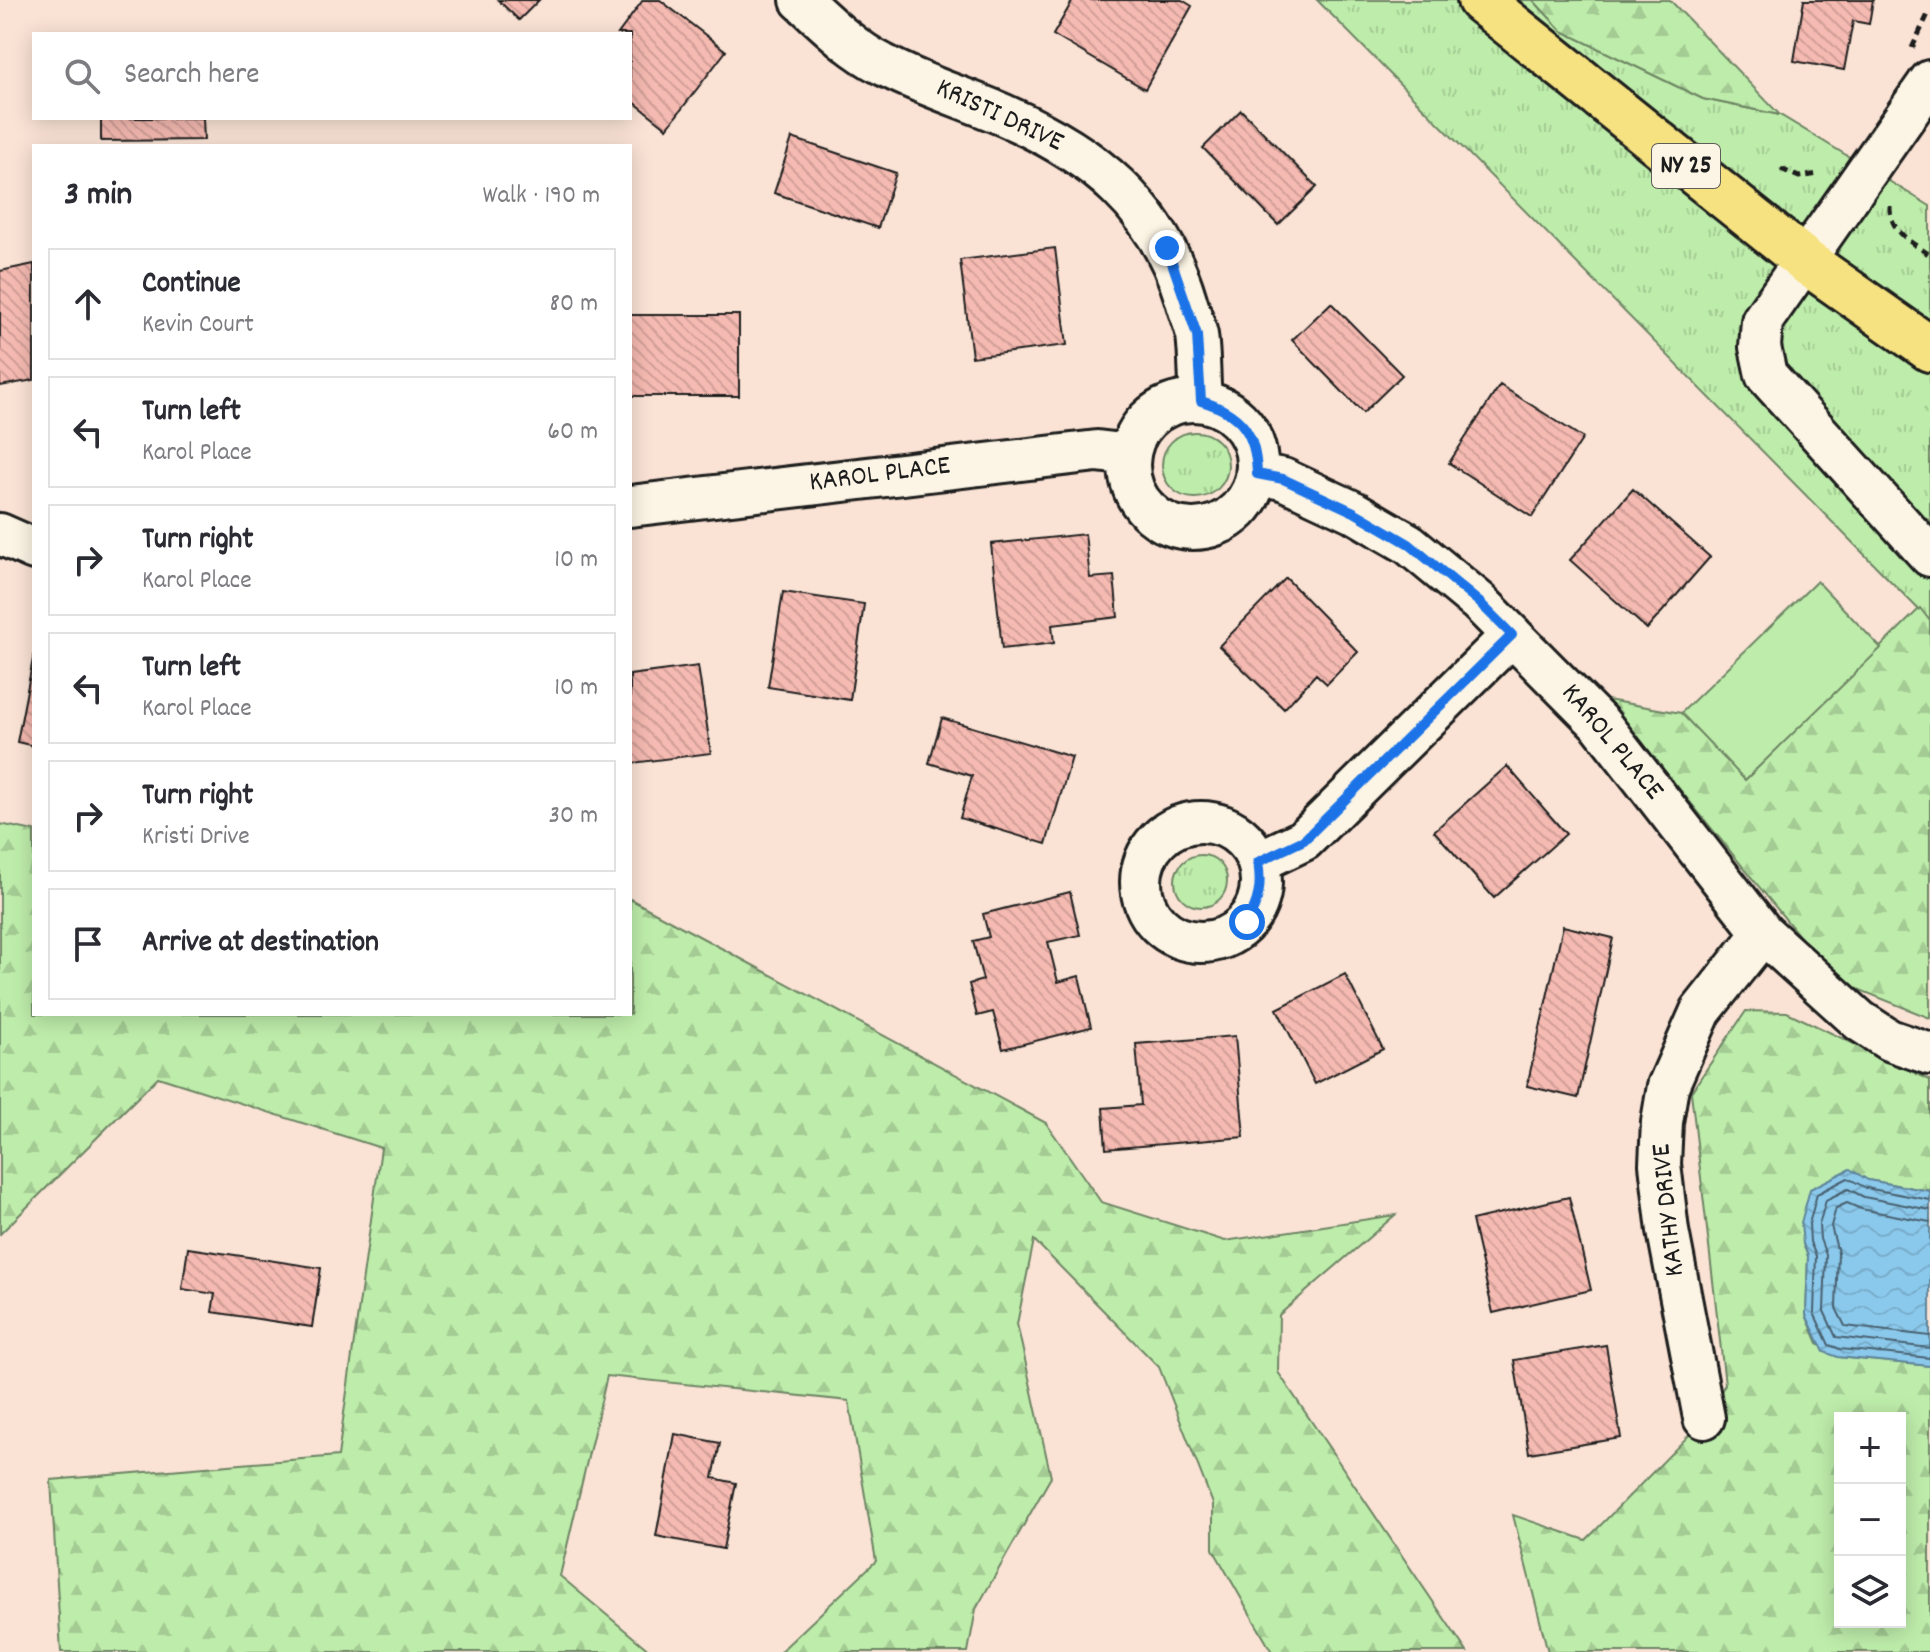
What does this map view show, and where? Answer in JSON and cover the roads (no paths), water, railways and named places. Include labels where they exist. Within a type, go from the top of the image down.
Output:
[{"type":"main road","name":"NY 25","points":[[1480,0],[1805,261],[1930,349]]},
{"type":"street","name":"KRISTI DRIVE","points":[[801,0],[833,30],[881,64],[1008,116],[1060,142],[1103,173],[1136,203],[1167,248],[1183,290],[1197,335],[1201,401]]},
{"type":"street","points":[[1930,81],[1762,321],[1760,347],[1766,375],[1930,556]]},
{"type":"street","points":[[1201,401],[1220,407],[1237,418],[1250,435],[1256,454],[1257,474],[1250,495],[1237,512],[1219,524],[1198,529],[1177,527],[1159,520],[1145,507],[1132,483],[1130,455],[1136,436],[1147,421],[1162,409],[1181,402],[1201,401]]},
{"type":"street","name":"KAROL PLACE","points":[[632,506],[1097,451],[1130,455]]},
{"type":"street","name":"KAROL PLACE","points":[[1257,474],[1283,479],[1354,512],[1409,544],[1479,602],[1601,725],[1763,933],[1860,1021],[1889,1040],[1930,1054]]},
{"type":"street","points":[[0,534],[32,548]]},
{"type":"street","points":[[1258,862],[1304,840],[1512,635]]},
{"type":"street","name":"KATHY DRIVE","points":[[1704,1418],[1668,1231],[1660,1164],[1662,1122],[1668,1086],[1701,1011],[1763,933]]},
{"type":"water","points":[[1850,1169],[1868,1180],[1930,1191],[1930,1366],[1838,1357],[1824,1352],[1806,1315],[1808,1256],[1803,1244],[1801,1223],[1810,1189]]}]
